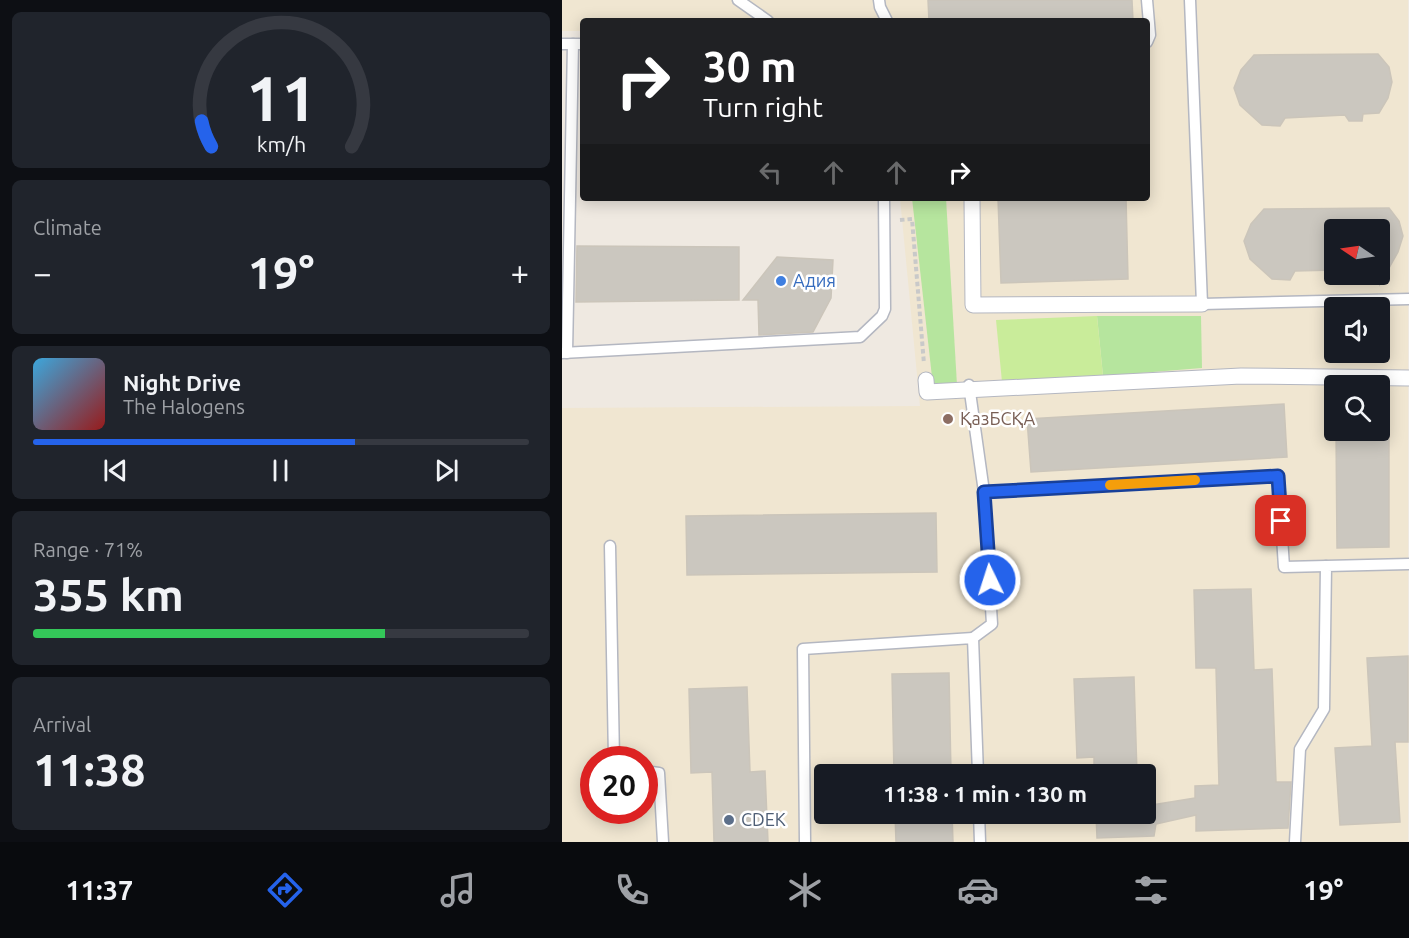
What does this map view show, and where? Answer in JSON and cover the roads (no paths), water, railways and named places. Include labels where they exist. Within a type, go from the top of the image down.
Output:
[{"type":"street","points":[[972,201],[973,305],[1202,304]]},
{"type":"street","points":[[926,380],[927,392],[968,387],[1241,376],[1408,378]]},
{"type":"lane","points":[[738,0],[764,18]]},
{"type":"lane","points":[[879,0],[886,18]]},
{"type":"lane","points":[[1147,0],[1149,18]]},
{"type":"lane","points":[[1190,0],[1202,304],[1408,299]]},
{"type":"lane","points":[[573,44],[564,353],[860,337],[882,316],[885,309],[884,201]]},
{"type":"lane","points":[[805,842],[803,649],[973,638],[992,624],[984,492],[968,387]]},
{"type":"lane","points":[[984,492],[1278,476],[1284,567],[1408,564]]},
{"type":"lane","points":[[610,546],[614,746]]},
{"type":"lane","points":[[1295,842],[1300,749],[1324,709],[1326,566]]},
{"type":"lane","points":[[973,638],[978,764]]},
{"type":"lane","points":[[658,773],[660,773],[663,842]]},
{"type":"lane","points":[[979,824],[980,842]]},
{"type":"place","name":"Адия","points":[[781,281]]},
{"type":"place","name":"ҚазБСҚА","points":[[948,419]]},
{"type":"place","name":"CDEK","points":[[729,820]]}]
